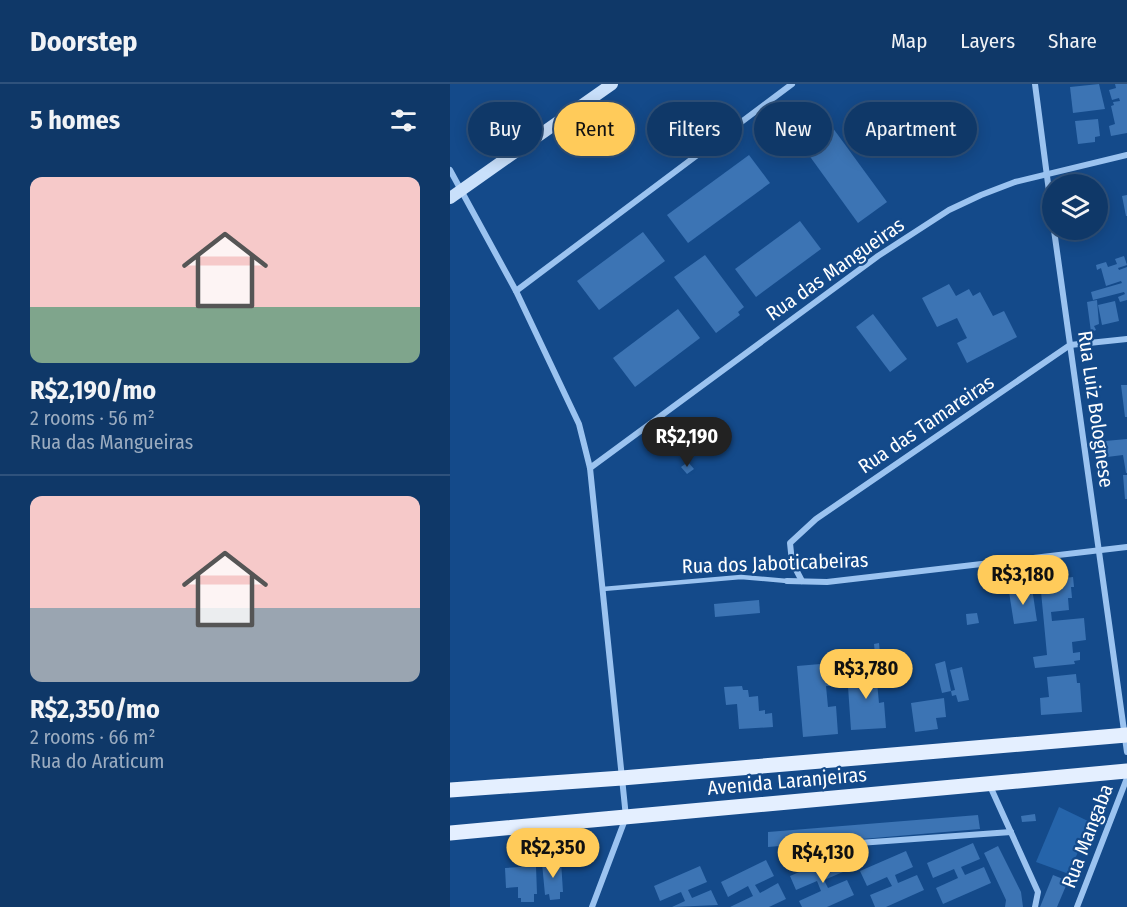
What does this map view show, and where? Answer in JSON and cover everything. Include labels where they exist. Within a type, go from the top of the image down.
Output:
[{"type":"main road","points":[[450,198],[612,84]]},
{"type":"main road","name":"Avenida Laranjeiras","points":[[450,790],[622,778],[1126,735]]},
{"type":"main road","name":"Avenida Laranjeiras","points":[[450,833],[1127,771]]},
{"type":"street","points":[[516,291],[792,84]]},
{"type":"street","points":[[1035,84],[1046,174]]},
{"type":"street","name":"Rua das Mangueiras","points":[[1046,174],[1127,155]]},
{"type":"street","points":[[450,170],[516,291],[579,424],[590,468],[626,817],[592,907]]},
{"type":"street","name":"Rua das Mangueiras","points":[[590,468],[878,256],[949,210],[1015,182],[1042,175]]},
{"type":"street","name":"Rua Luiz Bolognese","points":[[1055,240],[1126,735]]},
{"type":"street","name":"Rua das Tamareiras","points":[[802,581],[792,562],[790,543],[816,519],[1070,345],[1127,339]]},
{"type":"street","name":"Rua dos Jaboticabeiras","points":[[787,581],[827,582],[1127,547]]},
{"type":"street","points":[[1126,735],[1127,752]]},
{"type":"street","name":"Rua Mangaba","points":[[1077,907],[1127,778]]},
{"type":"street","points":[[989,784],[1038,892],[1035,907]]},
{"type":"street","points":[[789,864],[812,851],[831,845],[1011,832]]},
{"type":"lane","name":"Rua dos Jaboticabeiras","points":[[603,589],[741,577],[787,581]]},
{"type":"shaded area","points":[[1059,807],[1090,822],[1069,874],[1036,862]]},
{"type":"building","points":[[1099,84],[1105,109],[1073,113],[1070,87]]},
{"type":"building","points":[[1115,84],[1127,84],[1127,133],[1111,136],[1109,126],[1115,124],[1111,106],[1114,105],[1113,102],[1120,101],[1119,98],[1112,100],[1109,90],[1116,88]]},
{"type":"building","points":[[1098,119],[1100,136],[1095,137],[1095,142],[1078,144],[1075,121]]},
{"type":"building","points":[[832,127],[844,143],[844,156],[853,156],[887,202],[858,223],[810,156],[832,156]]},
{"type":"building","points":[[749,155],[770,183],[688,243],[667,215]]},
{"type":"building","points":[[1127,195],[1127,216],[1126,216],[1122,196]]},
{"type":"building","points":[[800,221],[821,249],[756,297],[735,269]]},
{"type":"building","points":[[643,232],[665,261],[599,310],[577,281]]},
{"type":"building","points":[[705,255],[744,307],[738,312],[740,315],[716,333],[674,277]]},
{"type":"building","points":[[1124,256],[1127,265],[1118,268],[1119,270],[1127,267],[1127,300],[1120,302],[1118,297],[1125,294],[1124,292],[1093,300],[1091,292],[1122,283],[1121,281],[1106,286],[1101,268],[1097,270],[1096,265],[1106,262],[1108,267],[1117,264],[1115,259]]},
{"type":"building","points":[[949,284],[956,296],[969,289],[973,296],[980,292],[993,316],[1004,311],[1017,337],[967,363],[957,343],[967,338],[957,318],[937,327],[922,298]]},
{"type":"building","points":[[1097,300],[1099,324],[1094,326],[1096,330],[1091,332],[1087,302]]},
{"type":"building","points":[[1115,301],[1119,321],[1102,325],[1098,305]]},
{"type":"building","points":[[678,309],[700,338],[635,387],[613,358]]},
{"type":"building","points":[[873,314],[907,359],[890,372],[856,327]]},
{"type":"building","points":[[1121,385],[1127,385],[1127,417],[1125,417]]},
{"type":"building","points":[[1127,439],[1126,473],[1123,455],[1107,457],[1105,441]]},
{"type":"building","points":[[688,462],[694,469],[687,474],[681,467]]},
{"type":"building","points":[[1123,475],[1127,475],[1127,499],[1125,499]]},
{"type":"building","points":[[1073,577],[1072,598],[1068,598],[1069,610],[1051,612],[1052,621],[1084,618],[1086,640],[1072,642],[1073,653],[1080,652],[1080,660],[1074,661],[1075,664],[1035,668],[1033,657],[1047,655],[1040,581]]},
{"type":"building","points":[[1032,588],[1037,621],[1014,624],[1009,592]]},
{"type":"building","points":[[759,600],[760,613],[715,617],[714,604]]},
{"type":"building","points":[[977,613],[979,623],[967,625],[966,614]]},
{"type":"building","points":[[879,643],[881,666],[872,666],[872,654],[875,654],[874,644]]},
{"type":"building","points":[[945,661],[951,691],[942,693],[935,664]]},
{"type":"building","points":[[832,663],[834,686],[826,686],[828,707],[836,706],[838,734],[803,737],[797,666]]},
{"type":"building","points":[[962,667],[969,700],[958,702],[956,695],[952,696],[951,691],[955,690],[950,670]]},
{"type":"building","points":[[881,669],[882,683],[877,682],[879,703],[884,702],[886,728],[851,730],[847,672]]},
{"type":"building","points":[[1076,674],[1077,683],[1080,683],[1082,712],[1041,715],[1040,698],[1049,697],[1047,677]]},
{"type":"building","points":[[742,686],[743,690],[748,690],[749,697],[758,696],[759,711],[765,710],[765,714],[772,713],[773,727],[739,729],[737,704],[726,705],[724,687]]},
{"type":"building","points":[[944,698],[946,717],[936,718],[938,729],[915,732],[911,703]]},
{"type":"building","points":[[1035,814],[1036,821],[1022,822],[1021,816]]},
{"type":"building","points":[[978,815],[980,829],[768,847],[768,832]]},
{"type":"building","points":[[973,843],[980,859],[961,867],[965,875],[984,867],[991,883],[943,904],[936,888],[958,878],[954,869],[933,878],[927,863]]},
{"type":"building","points":[[998,846],[1021,892],[1023,907],[1005,907],[1006,900],[984,853]]},
{"type":"building","points":[[906,851],[913,867],[895,875],[898,883],[917,875],[924,890],[886,907],[875,907],[870,895],[892,886],[887,877],[867,886],[860,871]]},
{"type":"building","points":[[836,856],[843,872],[824,880],[828,888],[847,880],[854,895],[827,907],[802,907],[799,901],[821,891],[817,881],[796,890],[790,876]]},
{"type":"building","points":[[766,860],[774,876],[755,885],[760,893],[778,883],[786,899],[769,907],[730,907],[753,896],[748,886],[728,897],[721,882]]},
{"type":"building","points":[[561,861],[563,892],[560,892],[560,899],[550,900],[549,894],[545,895],[542,863]]},
{"type":"building","points":[[536,866],[537,894],[534,894],[534,902],[521,902],[521,898],[518,898],[518,887],[506,888],[505,868]]},
{"type":"building","points":[[700,866],[707,882],[688,890],[692,898],[711,890],[718,905],[672,907],[685,901],[681,892],[660,901],[654,886]]},
{"type":"building","points":[[1053,875],[1068,881],[1057,907],[1040,907]]}]
